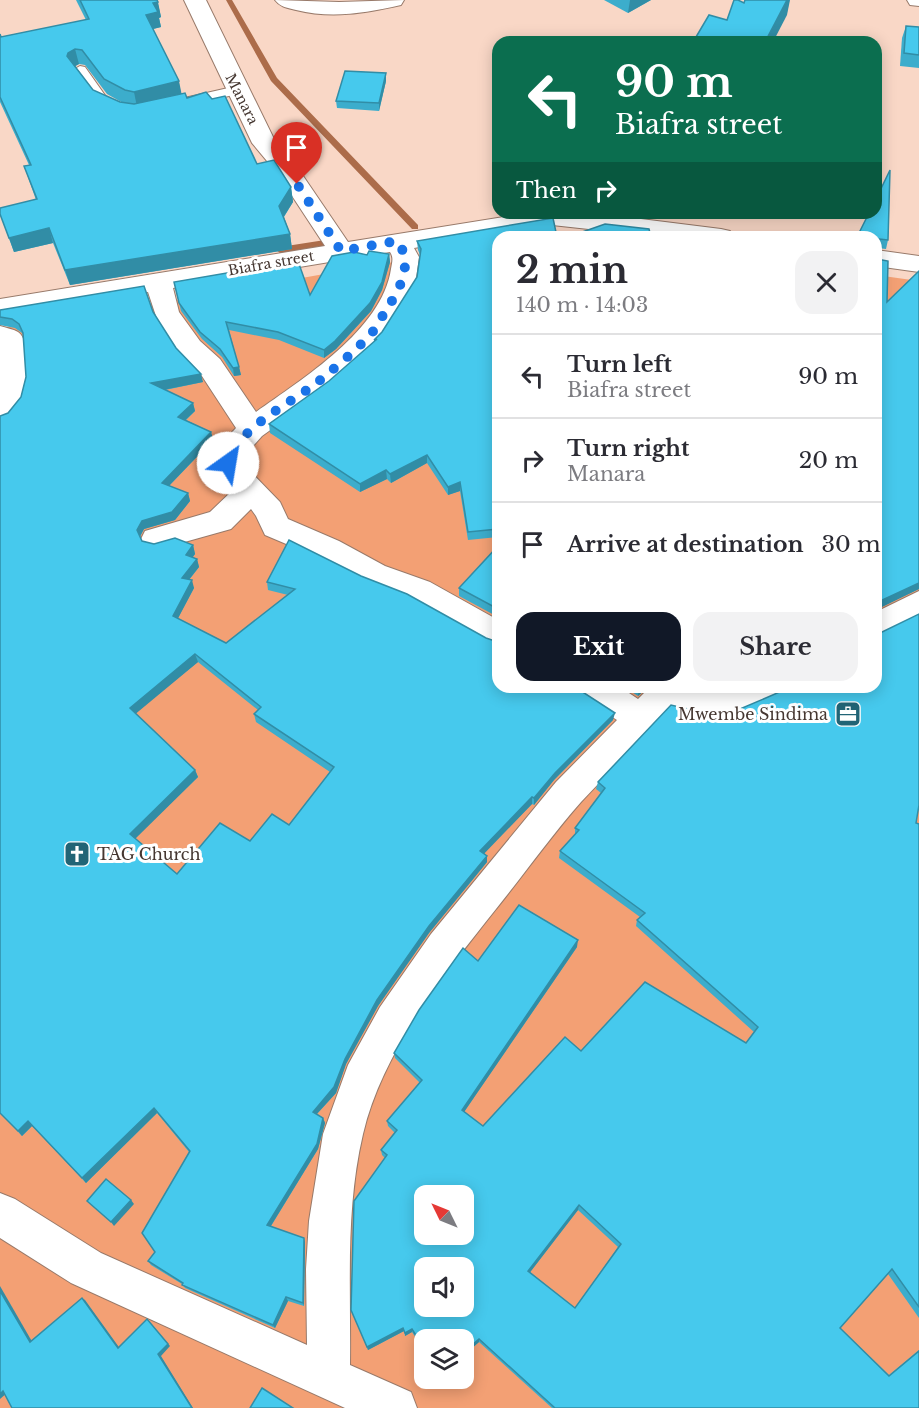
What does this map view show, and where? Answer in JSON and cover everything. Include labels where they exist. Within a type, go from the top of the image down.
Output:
[{"type":"street","name":"Manara","points":[[195,0],[264,143],[286,169],[341,251]]},
{"type":"street","points":[[286,0],[319,9],[393,0]]},
{"type":"street","name":"Biafra street","points":[[0,308],[539,219]]},
{"type":"street","name":"Biafra street","points":[[573,219],[676,231]]},
{"type":"street","points":[[397,241],[406,257],[402,285],[372,333],[319,381],[252,429],[233,450],[228,463],[269,510],[276,526],[328,549],[374,574],[419,591],[492,632]]},
{"type":"street","points":[[882,259],[919,264]]},
{"type":"street","points":[[158,282],[166,313],[190,348],[210,366],[252,429]]},
{"type":"street","points":[[0,335],[10,339],[14,384],[11,398],[0,414]]},
{"type":"street","points":[[156,539],[220,521],[251,489]]},
{"type":"street","points":[[882,624],[919,603]]},
{"type":"street","points":[[625,693],[717,708],[754,693]]},
{"type":"street","points":[[327,1377],[329,1300],[327,1269],[330,1221],[344,1134],[362,1080],[394,1020],[444,946],[568,793],[657,699]]},
{"type":"street","points":[[0,1214],[86,1268],[389,1406]]},
{"type":"lane","points":[[80,70],[104,104],[127,113]]},
{"type":"lane","points":[[171,105],[237,90]]},
{"type":"shaded area","points":[[492,253],[492,693],[882,693],[882,276],[919,281],[919,1408],[0,1408],[0,328],[167,302],[386,263]]},
{"type":"building","points":[[80,0],[157,0],[158,2],[153,3],[158,12],[146,15],[179,81],[134,92],[125,90],[104,79],[82,50],[75,49],[67,56],[93,90],[120,102],[134,104],[185,93],[187,98],[206,92],[212,99],[225,96],[257,164],[274,160],[291,187],[279,206],[290,234],[65,270],[49,228],[9,238],[0,208],[37,199],[24,166],[31,165],[0,97],[0,34],[1,37],[89,19]]},
{"type":"building","points":[[734,0],[744,3],[745,0],[787,0],[768,36],[697,36],[709,15],[727,20]]},
{"type":"building","points":[[906,26],[919,27],[919,55],[904,53]]},
{"type":"building","points":[[345,71],[386,73],[379,103],[336,101]]},
{"type":"building","points":[[890,170],[888,240],[882,239],[882,231],[860,231],[866,219],[882,219],[882,187]]},
{"type":"building","points":[[553,219],[556,231],[492,231],[492,530],[468,532],[460,482],[448,487],[427,455],[390,474],[386,470],[360,484],[269,424],[329,381],[377,339],[374,340],[382,332],[417,277],[421,249],[417,241]]},
{"type":"building","points":[[605,224],[649,229],[650,231],[585,231]]},
{"type":"building","points":[[369,251],[389,254],[382,282],[370,303],[335,341],[324,350],[278,332],[226,322],[239,367],[233,368],[220,349],[200,332],[179,303],[174,282],[298,261],[310,295],[332,256],[354,252],[367,255]]},
{"type":"building","points":[[882,260],[888,261],[887,302],[919,271],[919,583],[882,600]]},
{"type":"building","points":[[144,286],[153,312],[176,348],[201,374],[151,383],[193,403],[178,417],[211,432],[162,483],[188,493],[172,512],[142,521],[137,530],[142,541],[154,544],[175,538],[193,545],[186,555],[197,559],[182,578],[192,580],[173,616],[226,643],[295,589],[267,582],[289,540],[361,576],[407,594],[492,640],[492,693],[584,693],[615,713],[480,851],[487,856],[429,926],[377,1000],[345,1059],[334,1087],[313,1112],[323,1118],[317,1144],[267,1225],[304,1238],[303,1303],[286,1297],[273,1325],[182,1285],[183,1283],[148,1261],[155,1252],[142,1233],[190,1151],[154,1108],[82,1178],[28,1121],[18,1131],[0,1113],[0,416],[8,413],[21,397],[26,377],[23,333],[19,324],[12,319],[0,317],[0,310]],"holes":[[[195,654],[261,707],[254,714],[334,767],[289,825],[272,814],[250,841],[220,823],[177,874],[130,834],[195,770],[130,708]]]},
{"type":"building","points":[[492,552],[492,606],[459,588]]},
{"type":"building","points":[[919,614],[919,805],[916,823],[919,824],[919,1307],[892,1269],[840,1328],[889,1376],[919,1351],[919,1408],[555,1408],[479,1339],[474,1343],[474,1329],[414,1329],[414,1332],[412,1329],[405,1333],[403,1328],[367,1347],[351,1310],[354,1201],[387,1155],[381,1150],[397,1130],[387,1121],[422,1080],[394,1053],[419,1010],[463,948],[478,961],[519,905],[578,940],[462,1110],[483,1126],[565,1037],[581,1051],[645,982],[746,1043],[758,1027],[637,920],[645,913],[560,851],[579,830],[575,828],[605,788],[598,782],[671,705],[715,713],[740,709],[777,693],[882,693],[882,632]],"holes":[[[579,1205],[621,1244],[575,1308],[528,1271]]]},
{"type":"building","points":[[106,1179],[131,1200],[111,1222],[87,1201]]},
{"type":"building","points":[[0,1291],[30,1342],[82,1298],[118,1348],[147,1319],[168,1344],[158,1354],[192,1408],[12,1408],[3,1391],[0,1394]]},
{"type":"building","points":[[262,1388],[293,1408],[250,1408]]},
{"type":"waterway","points":[[229,0],[274,79],[415,227]]},
{"type":"waterway","points":[[280,250],[325,243]]},
{"type":"place","name":"Mwembe Sindima","points":[[848,714]]},
{"type":"place","name":"TAG Church","points":[[77,854]]},
{"type":"route","points":[[228,463],[233,450],[252,429],[319,381],[372,333],[402,285],[406,257],[397,241],[341,251],[297,184]]}]
